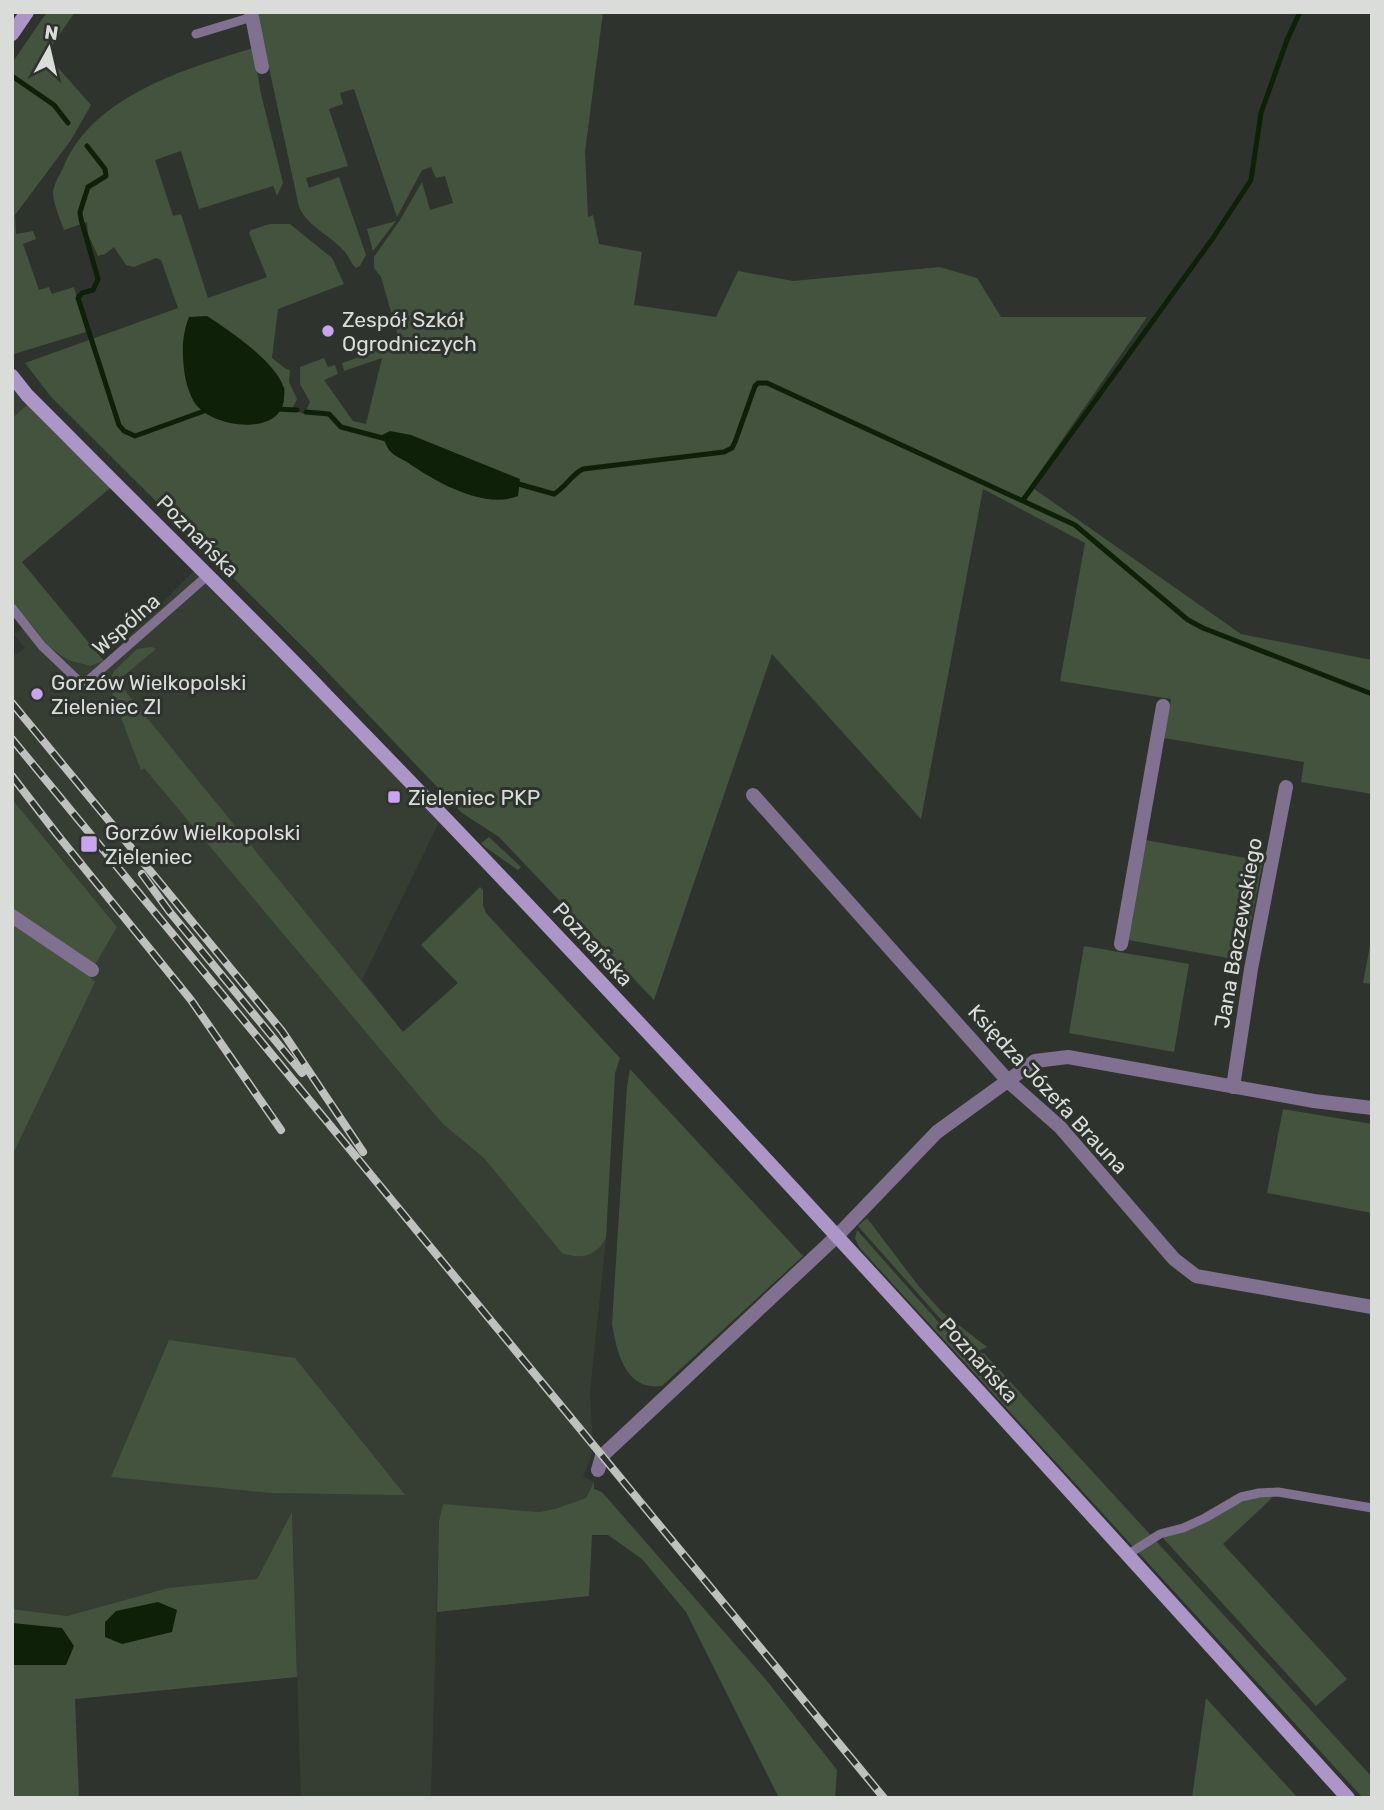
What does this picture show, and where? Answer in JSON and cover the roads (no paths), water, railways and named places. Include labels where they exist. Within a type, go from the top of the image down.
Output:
[{"type":"main road","points":[[12,34],[27,12]]},
{"type":"main road","name":"Poznańska","points":[[12,376],[57,426],[326,695],[523,900],[837,1236],[1348,1798]]},
{"type":"street","points":[[251,15],[262,67]]},
{"type":"street","points":[[1121,944],[1163,706]]},
{"type":"street","name":"Jana Baczewskiego","points":[[1233,1087],[1251,969],[1286,787]]},
{"type":"street","name":"Księdza Józefa Brauna","points":[[753,795],[1009,1082],[1060,1128],[1174,1259],[1196,1276],[1372,1307]]},
{"type":"street","points":[[12,916],[92,970]]},
{"type":"street","points":[[598,1470],[603,1456],[837,1236],[937,1132],[1035,1061],[1068,1058],[1314,1101],[1372,1108]]},
{"type":"lane","points":[[196,34],[251,15]]},
{"type":"lane","name":"Wspólna","points":[[12,608],[42,646],[83,685],[207,576]]},
{"type":"lane","points":[[1128,1555],[1154,1536],[1183,1528],[1241,1497],[1278,1492],[1372,1508]]},
{"type":"waterway","points":[[1023,500],[1213,238],[1251,180],[1261,113],[1300,12]]},
{"type":"waterway","points":[[12,76],[54,105],[68,123]]},
{"type":"waterway","points":[[87,146],[105,169],[106,176],[88,187],[80,212],[98,279],[93,290],[82,293],[78,298],[119,425],[124,431],[135,436],[207,410]]},
{"type":"waterway","points":[[515,483],[554,494],[583,469],[724,452],[732,448],[735,442],[755,386],[758,383],[767,383],[1075,525],[1188,620],[1203,628],[1372,694]]},
{"type":"waterway","points":[[276,409],[297,410]]},
{"type":"waterway","points":[[306,412],[329,414],[341,427],[390,440]]},
{"type":"railway","points":[[12,703],[282,1031],[363,1152]]},
{"type":"railway","points":[[12,739],[884,1798]]},
{"type":"railway","points":[[12,776],[191,1000],[281,1130]]},
{"type":"railway","points":[[142,874],[169,911],[302,1073]]},
{"type":"place","name":"Zespół Szkół Ogrodniczych","points":[[328,331]]},
{"type":"place","name":"Gorzów Wielkopolski Zieleniec Zl","points":[[37,694]]},
{"type":"place","name":"Zieleniec PKP","points":[[394,797]]},
{"type":"place","name":"Gorzów Wielkopolski Zieleniec","points":[[89,844]]}]
